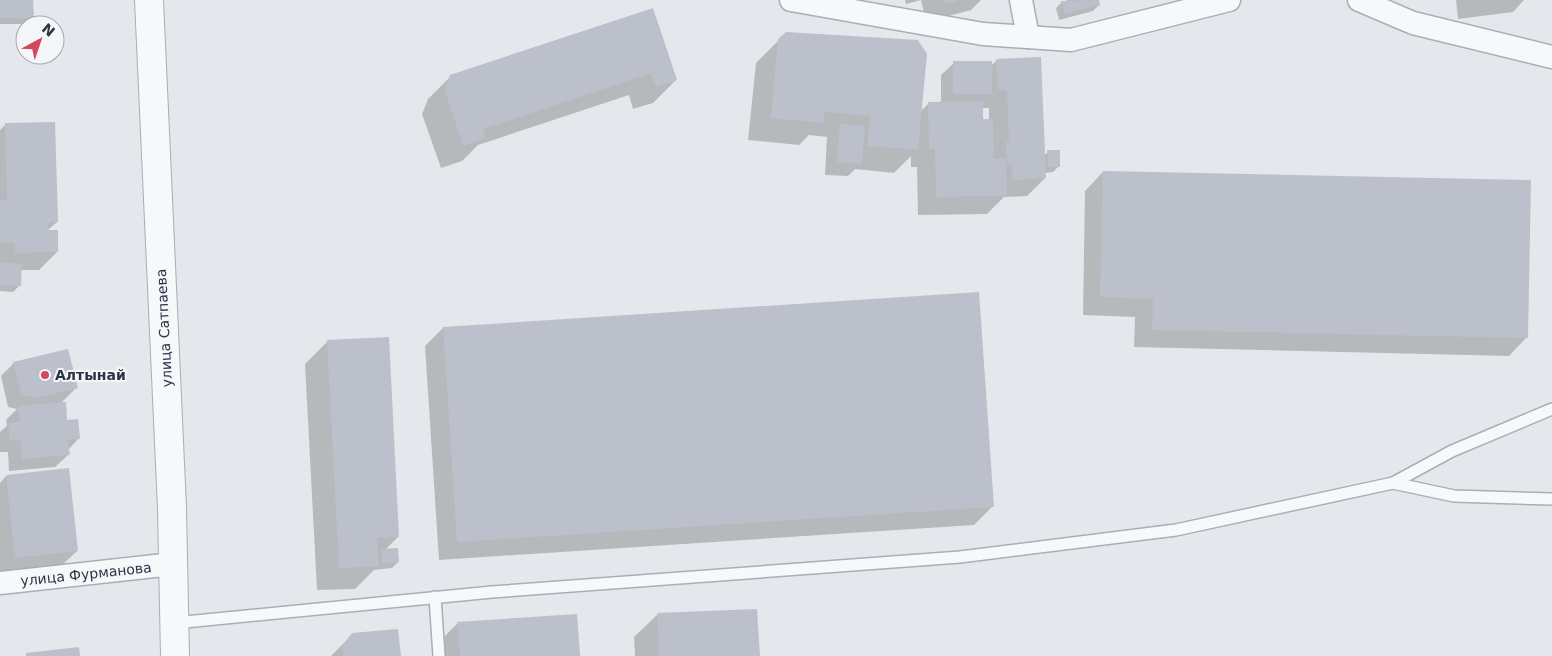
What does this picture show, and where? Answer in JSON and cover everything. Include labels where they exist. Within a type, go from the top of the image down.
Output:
[{"type":"street","name":"улица Сатпаева","points":[[149,0],[172,508],[174,656]]},
{"type":"street","points":[[791,0],[925,26],[982,34],[1071,40],[1229,0]]},
{"type":"street","points":[[1021,0],[1028,37]]},
{"type":"street","points":[[1359,0],[1413,23],[1552,57]]},
{"type":"street","name":"улица Фурманова","points":[[0,583],[173,564]]},
{"type":"lane","points":[[173,624],[435,597],[960,557],[1176,530],[1393,483],[1452,451],[1552,409]]},
{"type":"lane","points":[[1393,483],[1454,496],[1552,499]]},
{"type":"lane","points":[[435,597],[439,656]]},
{"type":"building","points":[[0,0],[33,0],[34,15],[15,15],[15,18],[0,18]]},
{"type":"building","points":[[943,0],[957,0],[957,1],[944,4]]},
{"type":"building","points":[[1099,0],[1100,5],[1065,14],[1061,1]]},
{"type":"building","points":[[653,8],[677,80],[656,87],[651,73],[483,129],[486,138],[463,146],[445,90],[450,75]]},
{"type":"building","points":[[786,32],[918,40],[927,54],[918,150],[867,146],[870,116],[824,112],[823,123],[771,118],[778,39]]},
{"type":"building","points":[[1041,57],[1046,178],[1012,180],[1011,164],[1007,164],[1006,142],[1009,140],[1007,90],[998,90],[996,59]]},
{"type":"building","points":[[953,61],[992,61],[992,94],[953,94]]},
{"type":"building","points":[[983,101],[983,119],[993,119],[994,159],[1006,158],[1007,196],[936,197],[935,149],[929,149],[928,102]]},
{"type":"building","points":[[55,122],[58,222],[48,223],[48,230],[58,230],[58,252],[15,253],[15,243],[0,243],[0,200],[7,200],[5,123]]},
{"type":"building","points":[[840,124],[865,126],[862,164],[837,162]]},
{"type":"building","points":[[1047,150],[1060,150],[1060,167],[1048,167]]},
{"type":"building","points":[[1103,171],[1531,180],[1528,338],[1152,330],[1153,299],[1100,297]]},
{"type":"building","points":[[0,262],[22,264],[21,286],[0,285]]},
{"type":"building","points":[[979,292],[994,507],[457,542],[443,327]]},
{"type":"building","points":[[389,337],[399,537],[377,538],[379,566],[339,568],[327,340]]},
{"type":"building","name":"Алтынай","points":[[68,349],[78,388],[37,398],[21,394],[13,362]]},
{"type":"building","points":[[66,402],[67,420],[78,419],[80,439],[68,440],[70,455],[22,459],[20,440],[10,441],[8,423],[20,422],[18,406]]},
{"type":"building","points":[[69,468],[78,551],[15,558],[6,475]]},
{"type":"building","points":[[398,548],[399,562],[382,564],[381,549]]},
{"type":"building","points":[[757,609],[760,656],[659,656],[657,613]]},
{"type":"building","points":[[577,614],[580,656],[460,656],[457,622]]},
{"type":"building","points":[[398,629],[401,656],[343,656],[342,646],[352,633]]},
{"type":"building","points":[[79,647],[80,656],[26,656],[26,653]]},
{"type":"place","name":"Алтынай","points":[[45,375]]}]
